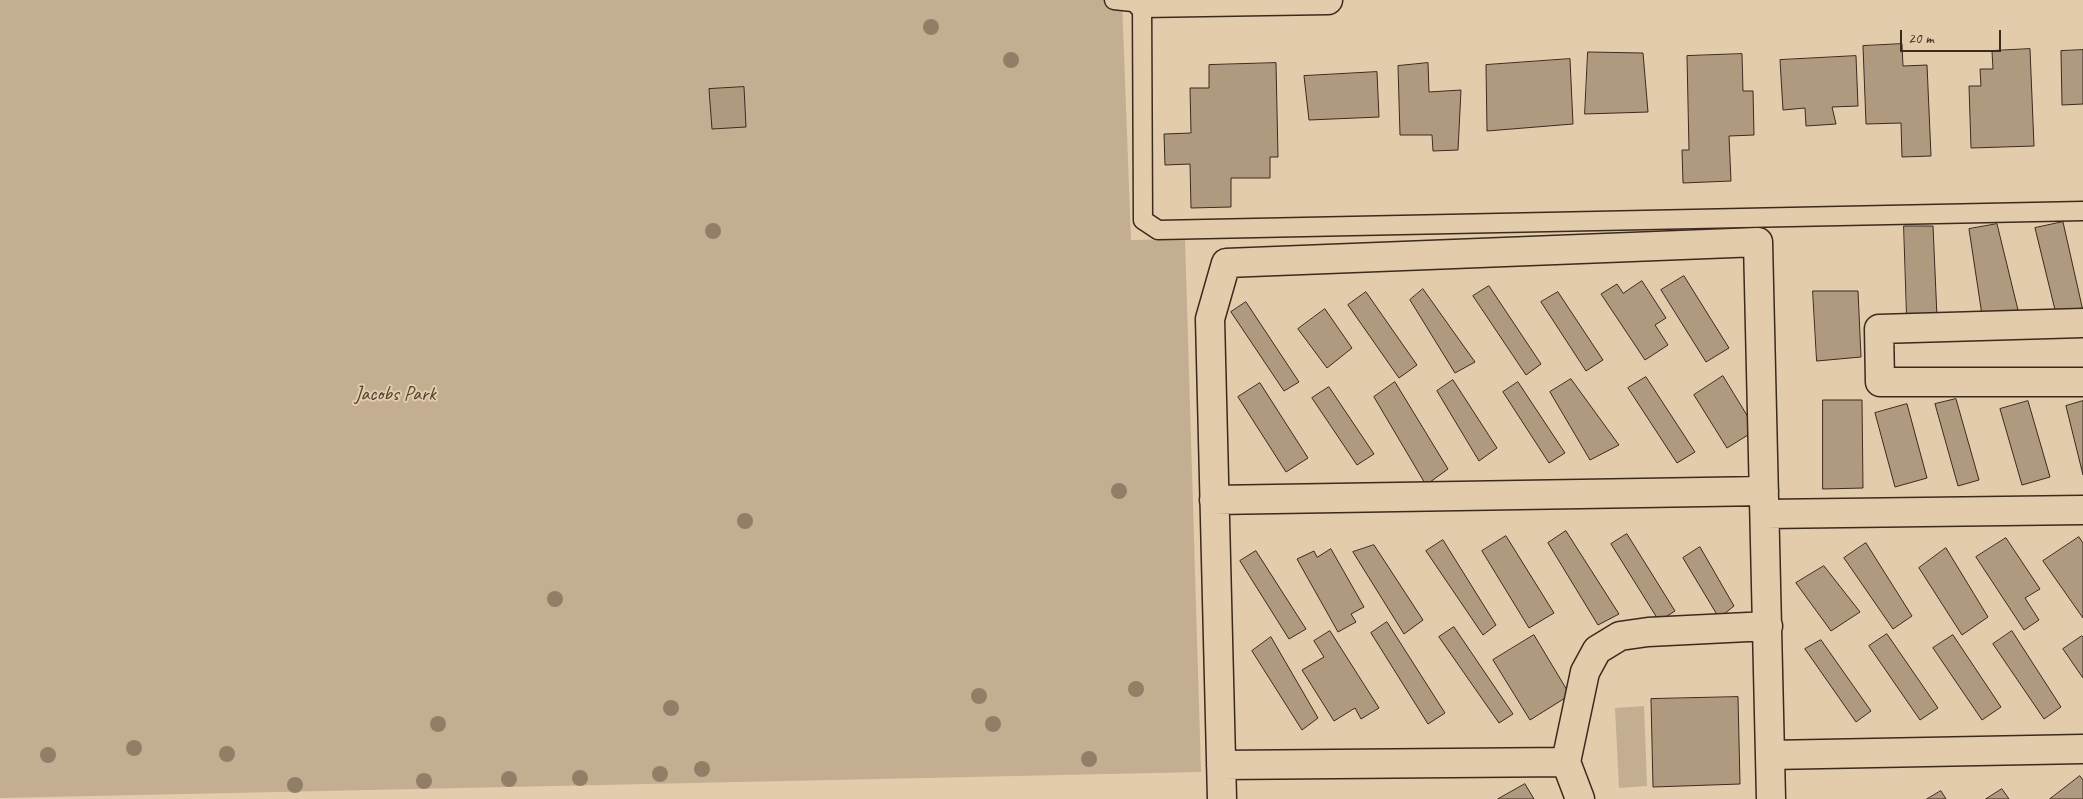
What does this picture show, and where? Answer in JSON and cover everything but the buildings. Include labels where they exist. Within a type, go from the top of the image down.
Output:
[{"type":"street","points":[[1142,2],[1328,0]]},
{"type":"street","points":[[1222,799],[1210,319],[1226,263],[1758,242],[1771,799]]},
{"type":"street","points":[[2083,323],[1879,329],[1880,382],[2083,382]]},
{"type":"street","points":[[1214,500],[1764,502],[2083,510]]},
{"type":"street","points":[[1580,799],[1566,762],[1585,672],[1597,650],[1620,636],[1648,632],[1768,626]]},
{"type":"street","points":[[1770,755],[2083,750]]},
{"type":"street","points":[[1221,765],[1566,762]]},
{"type":"lane","points":[[1114,0],[1142,2],[1143,220],[1158,230],[2083,211]]},
{"type":"green space","name":"Jacobs Park","points":[[0,0],[1122,0],[1131,240],[1185,239],[1201,772],[0,798]]},
{"type":"green space","points":[[1644,706],[1647,786],[1619,788],[1615,708]]}]
